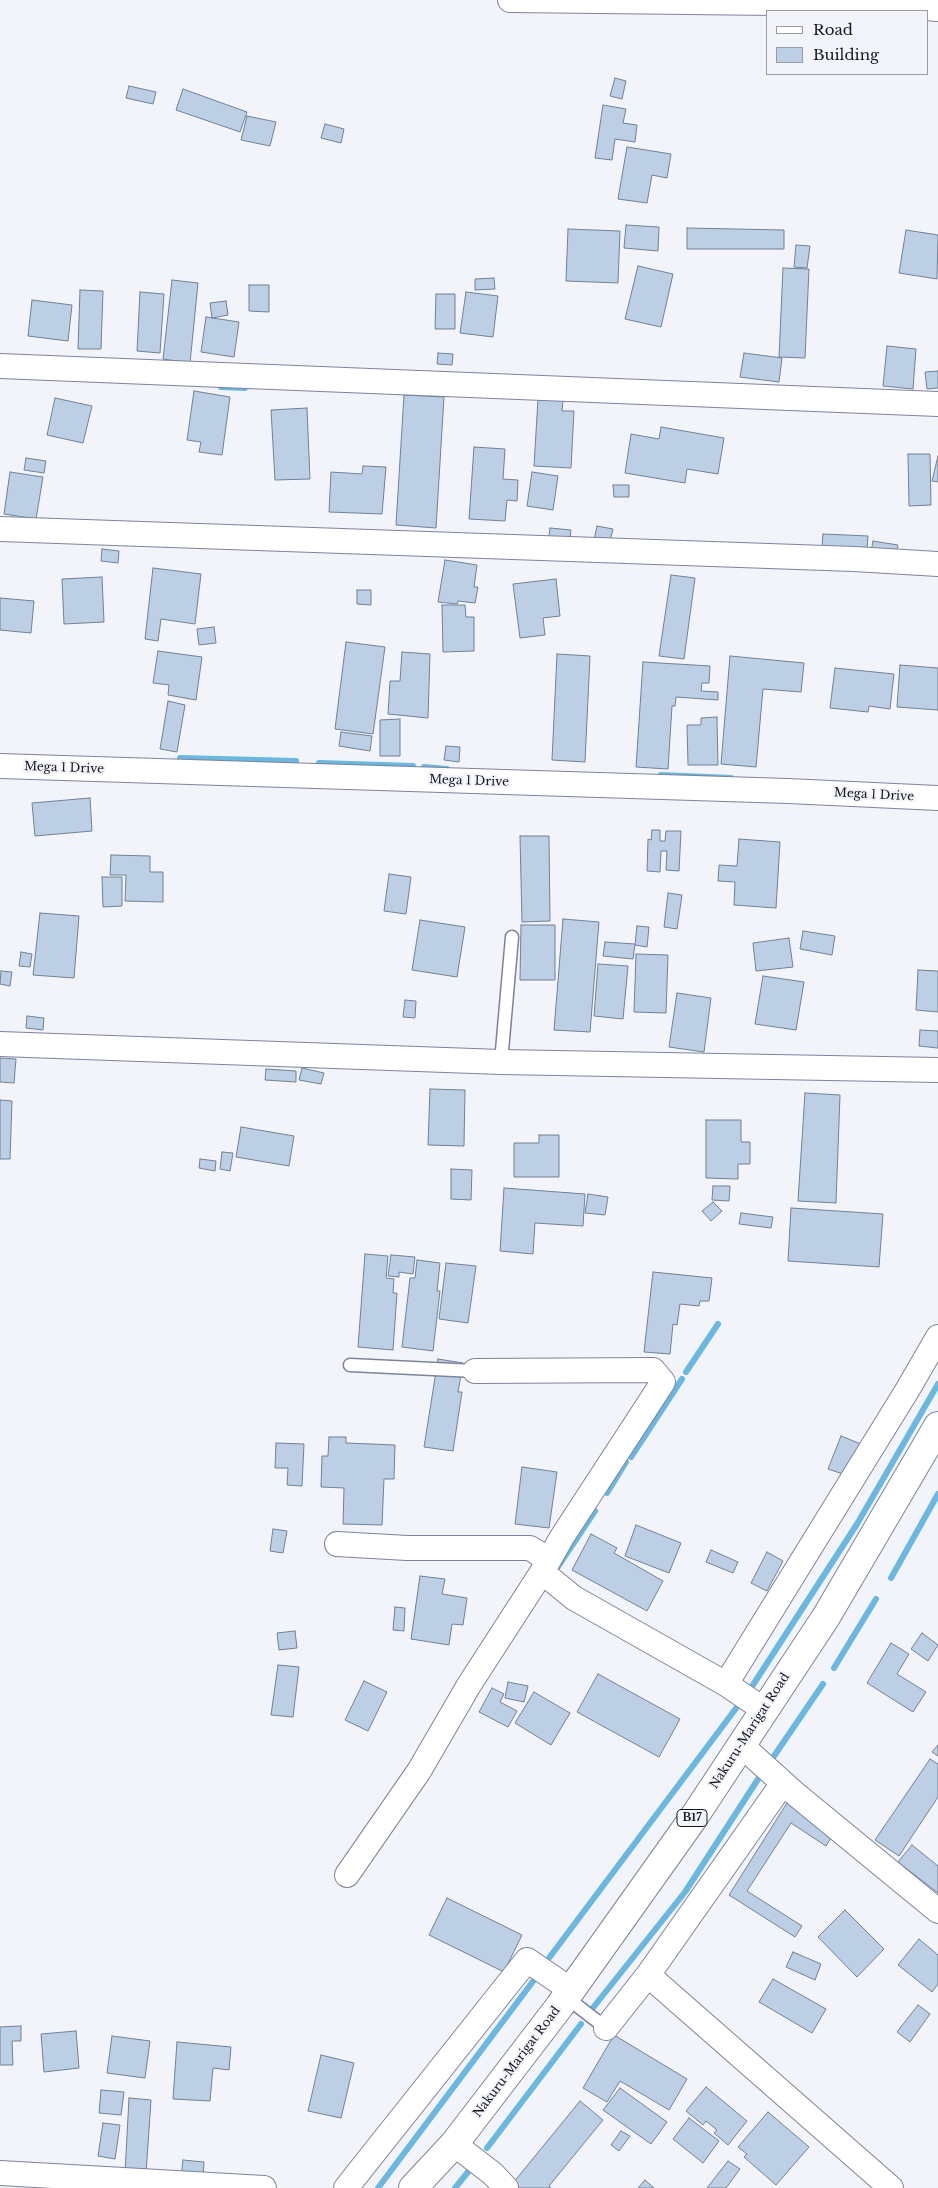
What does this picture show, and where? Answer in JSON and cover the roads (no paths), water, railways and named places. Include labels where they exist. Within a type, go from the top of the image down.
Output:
[{"type":"main road","name":"Nakuru-Marigat Road","points":[[413,2188],[454,2144],[569,1993],[692,1820],[763,1708],[826,1616],[938,1426]]},
{"type":"street","points":[[510,0],[864,2],[938,8]]},
{"type":"street","points":[[0,366],[938,404]]},
{"type":"street","points":[[0,529],[854,558],[938,564]]},
{"type":"street","name":"Mega 1 Drive","points":[[0,766],[788,791],[938,798]]},
{"type":"street","points":[[0,1044],[501,1062],[938,1070]]},
{"type":"street","points":[[726,1684],[908,1389],[938,1336]]},
{"type":"street","points":[[347,1876],[419,1771],[469,1685],[663,1382],[653,1370],[475,1371]]},
{"type":"street","points":[[338,1544],[407,1548],[530,1548],[574,1598],[726,1684],[763,1708]]},
{"type":"street","points":[[741,1745],[783,1783],[938,1911]]},
{"type":"street","points":[[606,2028],[648,1975],[783,1783]]},
{"type":"street","points":[[346,2188],[527,1960],[569,1993]]},
{"type":"street","points":[[648,1975],[891,2188]]},
{"type":"street","points":[[454,2144],[493,2174],[506,2188]]},
{"type":"street","points":[[0,2173],[264,2188]]},
{"type":"lane","points":[[501,1062],[512,936]]},
{"type":"lane","points":[[350,1365],[475,1371]]},
{"type":"lane","points":[[569,1993],[606,2028]]},
{"type":"waterway","points":[[221,387],[245,388]]},
{"type":"waterway","points":[[180,758],[296,761]]},
{"type":"waterway","points":[[319,763],[413,766]]},
{"type":"waterway","points":[[424,767],[447,769]]},
{"type":"waterway","points":[[661,775],[731,778]]},
{"type":"waterway","points":[[686,1372],[718,1324]]},
{"type":"waterway","points":[[631,1457],[682,1379]]},
{"type":"waterway","points":[[751,1688],[857,1524],[938,1384]]},
{"type":"waterway","points":[[607,1493],[626,1462]]},
{"type":"waterway","points":[[891,1578],[938,1494]]},
{"type":"waterway","points":[[557,1568],[595,1511]]},
{"type":"waterway","points":[[834,1668],[876,1599]]},
{"type":"waterway","points":[[772,1759],[823,1684]]},
{"type":"waterway","points":[[546,1962],[737,1707]]},
{"type":"waterway","points":[[592,2009],[685,1892],[762,1773]]},
{"type":"waterway","points":[[378,2188],[537,1976]]},
{"type":"waterway","points":[[487,2148],[581,2024]]},
{"type":"waterway","points":[[455,2188],[468,2172]]}]
